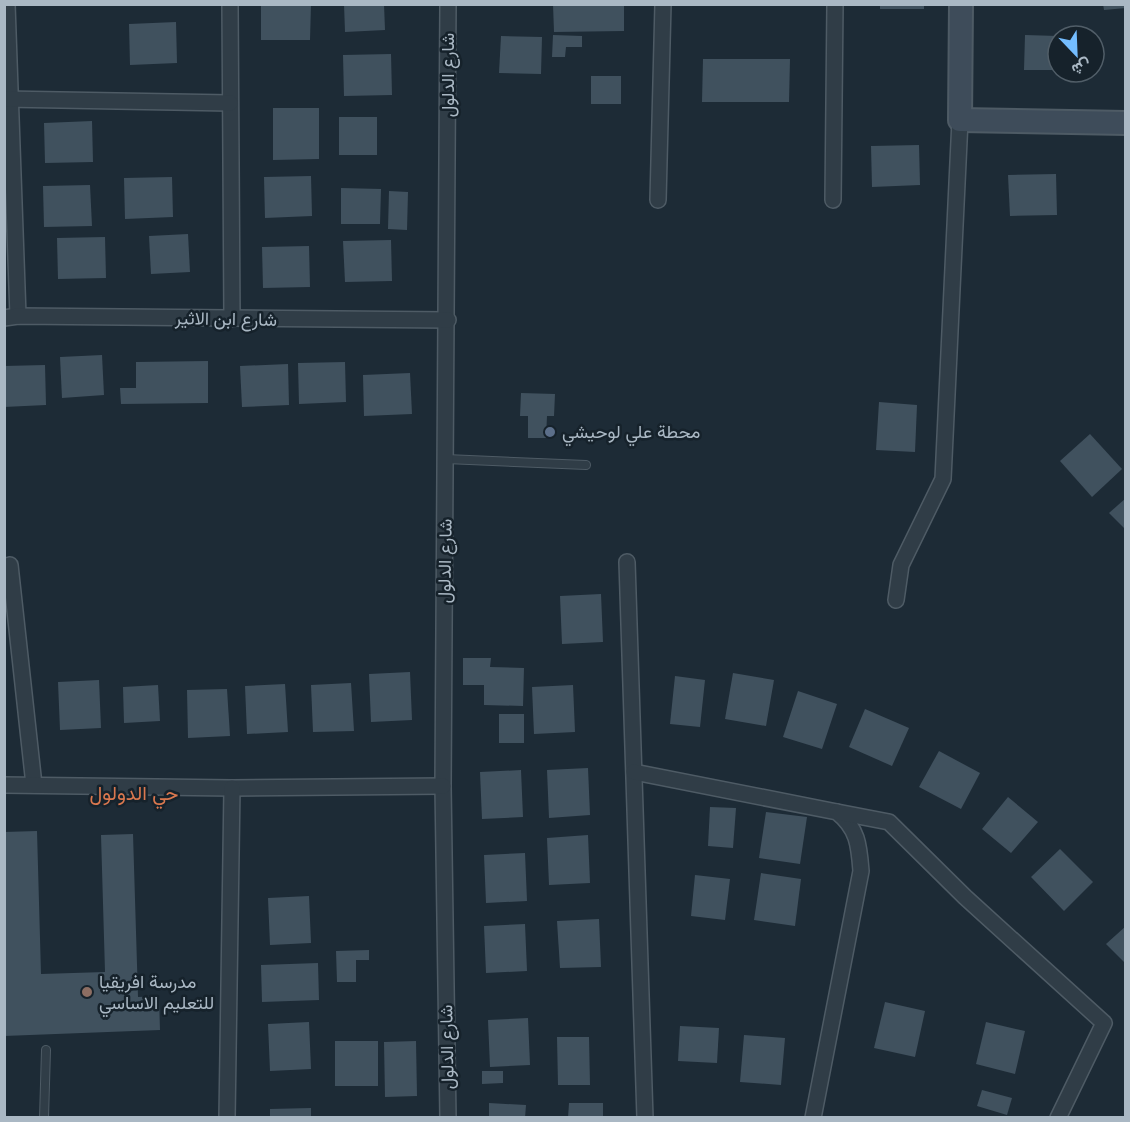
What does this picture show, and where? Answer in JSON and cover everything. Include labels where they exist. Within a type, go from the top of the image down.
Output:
[{"type":"street","points":[[7,4],[11,317]]},
{"type":"street","points":[[230,4],[232,319]]},
{"type":"street","name":"شارع الدلول","points":[[448,4],[448,320],[443,786],[448,1118]]},
{"type":"street","points":[[658,200],[663,4]]},
{"type":"street","points":[[833,200],[835,4]]},
{"type":"street","points":[[896,600],[901,565],[943,479],[960,120],[961,4]]},
{"type":"street","points":[[7,99],[230,103]]},
{"type":"street","points":[[960,120],[1125,123]]},
{"type":"street","name":"شارع ابن الاثير","points":[[11,317],[448,320]]},
{"type":"street","points":[[627,562],[645,1118]]},
{"type":"street","points":[[10,565],[34,785]]},
{"type":"street","points":[[634,772],[889,822],[965,897],[1104,1023],[1058,1118]]},
{"type":"street","points":[[4,785],[232,788],[443,786]]},
{"type":"street","points":[[226,1118],[232,788]]},
{"type":"street","points":[[813,1118],[861,871],[860,853],[855,833],[849,822],[837,812]]},
{"type":"lane","points":[[446,459],[586,465]]},
{"type":"lane","points":[[44,1118],[46,1050]]},
{"type":"building","points":[[261,4],[311,4],[310,40],[261,40]]},
{"type":"building","points":[[344,4],[384,4],[385,30],[345,32]]},
{"type":"building","points":[[553,4],[624,4],[624,31],[554,32]]},
{"type":"building","points":[[880,4],[924,4],[924,9],[880,9]]},
{"type":"building","points":[[1103,4],[1126,4],[1126,8],[1104,10]]},
{"type":"building","points":[[176,22],[177,63],[130,65],[129,24]]},
{"type":"building","points":[[553,35],[582,36],[582,47],[566,47],[565,57],[552,57]]},
{"type":"building","points":[[1025,35],[1046,36],[1046,70],[1024,70]]},
{"type":"building","points":[[501,36],[542,37],[541,74],[499,73]]},
{"type":"building","points":[[391,54],[392,95],[344,96],[343,55]]},
{"type":"building","points":[[703,59],[790,59],[789,102],[702,102]]},
{"type":"building","points":[[591,76],[621,76],[621,104],[591,104]]},
{"type":"building","points":[[273,108],[319,108],[319,159],[273,160]]},
{"type":"building","points":[[339,117],[377,117],[377,155],[339,155]]},
{"type":"building","points":[[92,121],[93,162],[45,163],[44,123]]},
{"type":"building","points":[[919,145],[920,185],[872,187],[871,146]]},
{"type":"building","points":[[1056,174],[1057,215],[1010,216],[1008,175]]},
{"type":"building","points":[[311,176],[312,216],[265,218],[264,177]]},
{"type":"building","points":[[172,177],[173,217],[125,219],[124,178]]},
{"type":"building","points":[[90,185],[92,226],[44,227],[43,186]]},
{"type":"building","points":[[341,188],[381,189],[380,224],[341,224]]},
{"type":"building","points":[[389,191],[408,192],[407,230],[388,229]]},
{"type":"building","points":[[188,234],[190,272],[151,274],[149,236]]},
{"type":"building","points":[[105,237],[106,278],[58,279],[57,238]]},
{"type":"building","points":[[391,240],[392,281],[345,282],[343,241]]},
{"type":"building","points":[[309,246],[310,287],[263,288],[262,247]]},
{"type":"building","points":[[102,355],[104,395],[62,398],[60,357]]},
{"type":"building","points":[[208,361],[208,403],[121,404],[120,388],[136,388],[136,362]]},
{"type":"building","points":[[345,362],[346,402],[299,404],[298,363]]},
{"type":"building","points":[[288,364],[289,405],[242,407],[240,366]]},
{"type":"building","points":[[45,365],[46,405],[4,407],[4,366]]},
{"type":"building","points":[[410,373],[412,414],[364,416],[363,375]]},
{"type":"building","points":[[521,393],[555,394],[554,416],[547,416],[546,438],[528,438],[528,416],[520,416]]},
{"type":"building","points":[[879,402],[917,405],[915,452],[876,450]]},
{"type":"building","points":[[1090,434],[1122,469],[1092,497],[1060,461]]},
{"type":"building","points":[[1126,498],[1126,530],[1109,513]]},
{"type":"building","points":[[601,594],[603,642],[562,644],[560,596]]},
{"type":"building","points":[[463,658],[491,658],[490,667],[524,668],[523,706],[484,705],[484,685],[463,685]]},
{"type":"building","points":[[410,672],[412,720],[371,722],[369,674]]},
{"type":"building","points":[[733,673],[774,680],[766,726],[725,719]]},
{"type":"building","points":[[675,676],[705,680],[700,727],[670,724]]},
{"type":"building","points":[[99,680],[101,728],[60,730],[58,682]]},
{"type":"building","points":[[351,683],[354,731],[313,732],[311,685]]},
{"type":"building","points":[[285,684],[288,732],[247,734],[245,686]]},
{"type":"building","points":[[158,685],[160,721],[124,723],[123,687]]},
{"type":"building","points":[[573,685],[575,732],[534,734],[532,687]]},
{"type":"building","points":[[227,689],[230,736],[188,738],[187,690]]},
{"type":"building","points":[[798,691],[837,704],[822,749],[783,737]]},
{"type":"building","points":[[865,709],[909,728],[892,766],[849,747]]},
{"type":"building","points":[[499,714],[524,714],[524,743],[499,743]]},
{"type":"building","points":[[939,751],[980,773],[961,809],[919,787]]},
{"type":"building","points":[[588,768],[590,815],[549,818],[547,770]]},
{"type":"building","points":[[521,770],[523,817],[482,819],[480,772]]},
{"type":"building","points":[[1008,797],[1038,822],[1011,853],[982,829]]},
{"type":"building","points":[[710,807],[736,808],[733,848],[708,846]]},
{"type":"building","points":[[766,812],[807,817],[800,864],[759,858]]},
{"type":"building","points":[[37,831],[41,974],[105,972],[101,835],[133,834],[138,997],[159,996],[160,1030],[4,1036],[4,832]]},
{"type":"building","points":[[588,835],[590,883],[549,885],[547,838]]},
{"type":"building","points":[[1060,849],[1093,882],[1064,911],[1031,877]]},
{"type":"building","points":[[525,853],[527,901],[486,903],[484,855]]},
{"type":"building","points":[[761,873],[801,879],[795,926],[754,920]]},
{"type":"building","points":[[695,875],[730,879],[725,920],[691,916]]},
{"type":"building","points":[[309,896],[311,943],[270,945],[268,898]]},
{"type":"building","points":[[599,919],[601,967],[560,968],[557,921]]},
{"type":"building","points":[[525,924],[527,971],[486,973],[484,926]]},
{"type":"building","points":[[1126,926],[1126,964],[1106,944]]},
{"type":"building","points":[[369,950],[369,960],[356,960],[356,982],[337,982],[336,951]]},
{"type":"building","points":[[318,963],[319,1000],[262,1002],[261,965]]},
{"type":"building","points":[[885,1002],[925,1011],[915,1057],[874,1048]]},
{"type":"building","points":[[528,1018],[530,1065],[490,1067],[488,1020]]},
{"type":"building","points":[[309,1022],[311,1069],[270,1071],[268,1024]]},
{"type":"building","points":[[986,1022],[1025,1031],[1015,1074],[976,1064]]},
{"type":"building","points":[[680,1026],[719,1028],[717,1063],[678,1061]]},
{"type":"building","points":[[744,1035],[785,1038],[781,1085],[740,1082]]},
{"type":"building","points":[[557,1037],[589,1037],[590,1085],[558,1085]]},
{"type":"building","points":[[335,1041],[378,1041],[378,1086],[335,1086]]},
{"type":"building","points":[[416,1041],[417,1096],[385,1097],[384,1042]]},
{"type":"building","points":[[482,1071],[503,1071],[503,1083],[482,1084]]},
{"type":"building","points":[[982,1090],[1012,1098],[1007,1115],[977,1106]]},
{"type":"building","points":[[489,1103],[526,1105],[525,1118],[489,1118]]},
{"type":"building","points":[[569,1103],[603,1103],[603,1118],[568,1118]]},
{"type":"building","points":[[311,1108],[311,1118],[270,1118],[270,1109]]},
{"type":"place","name":"محطة علي لوحيشي","points":[[550,432]]},
{"type":"place","name":"مدرسة افريقيا للتعليم الاساسي","points":[[87,992]]},
{"type":"district","name":"حي الدولول","points":[[134,793]]}]
